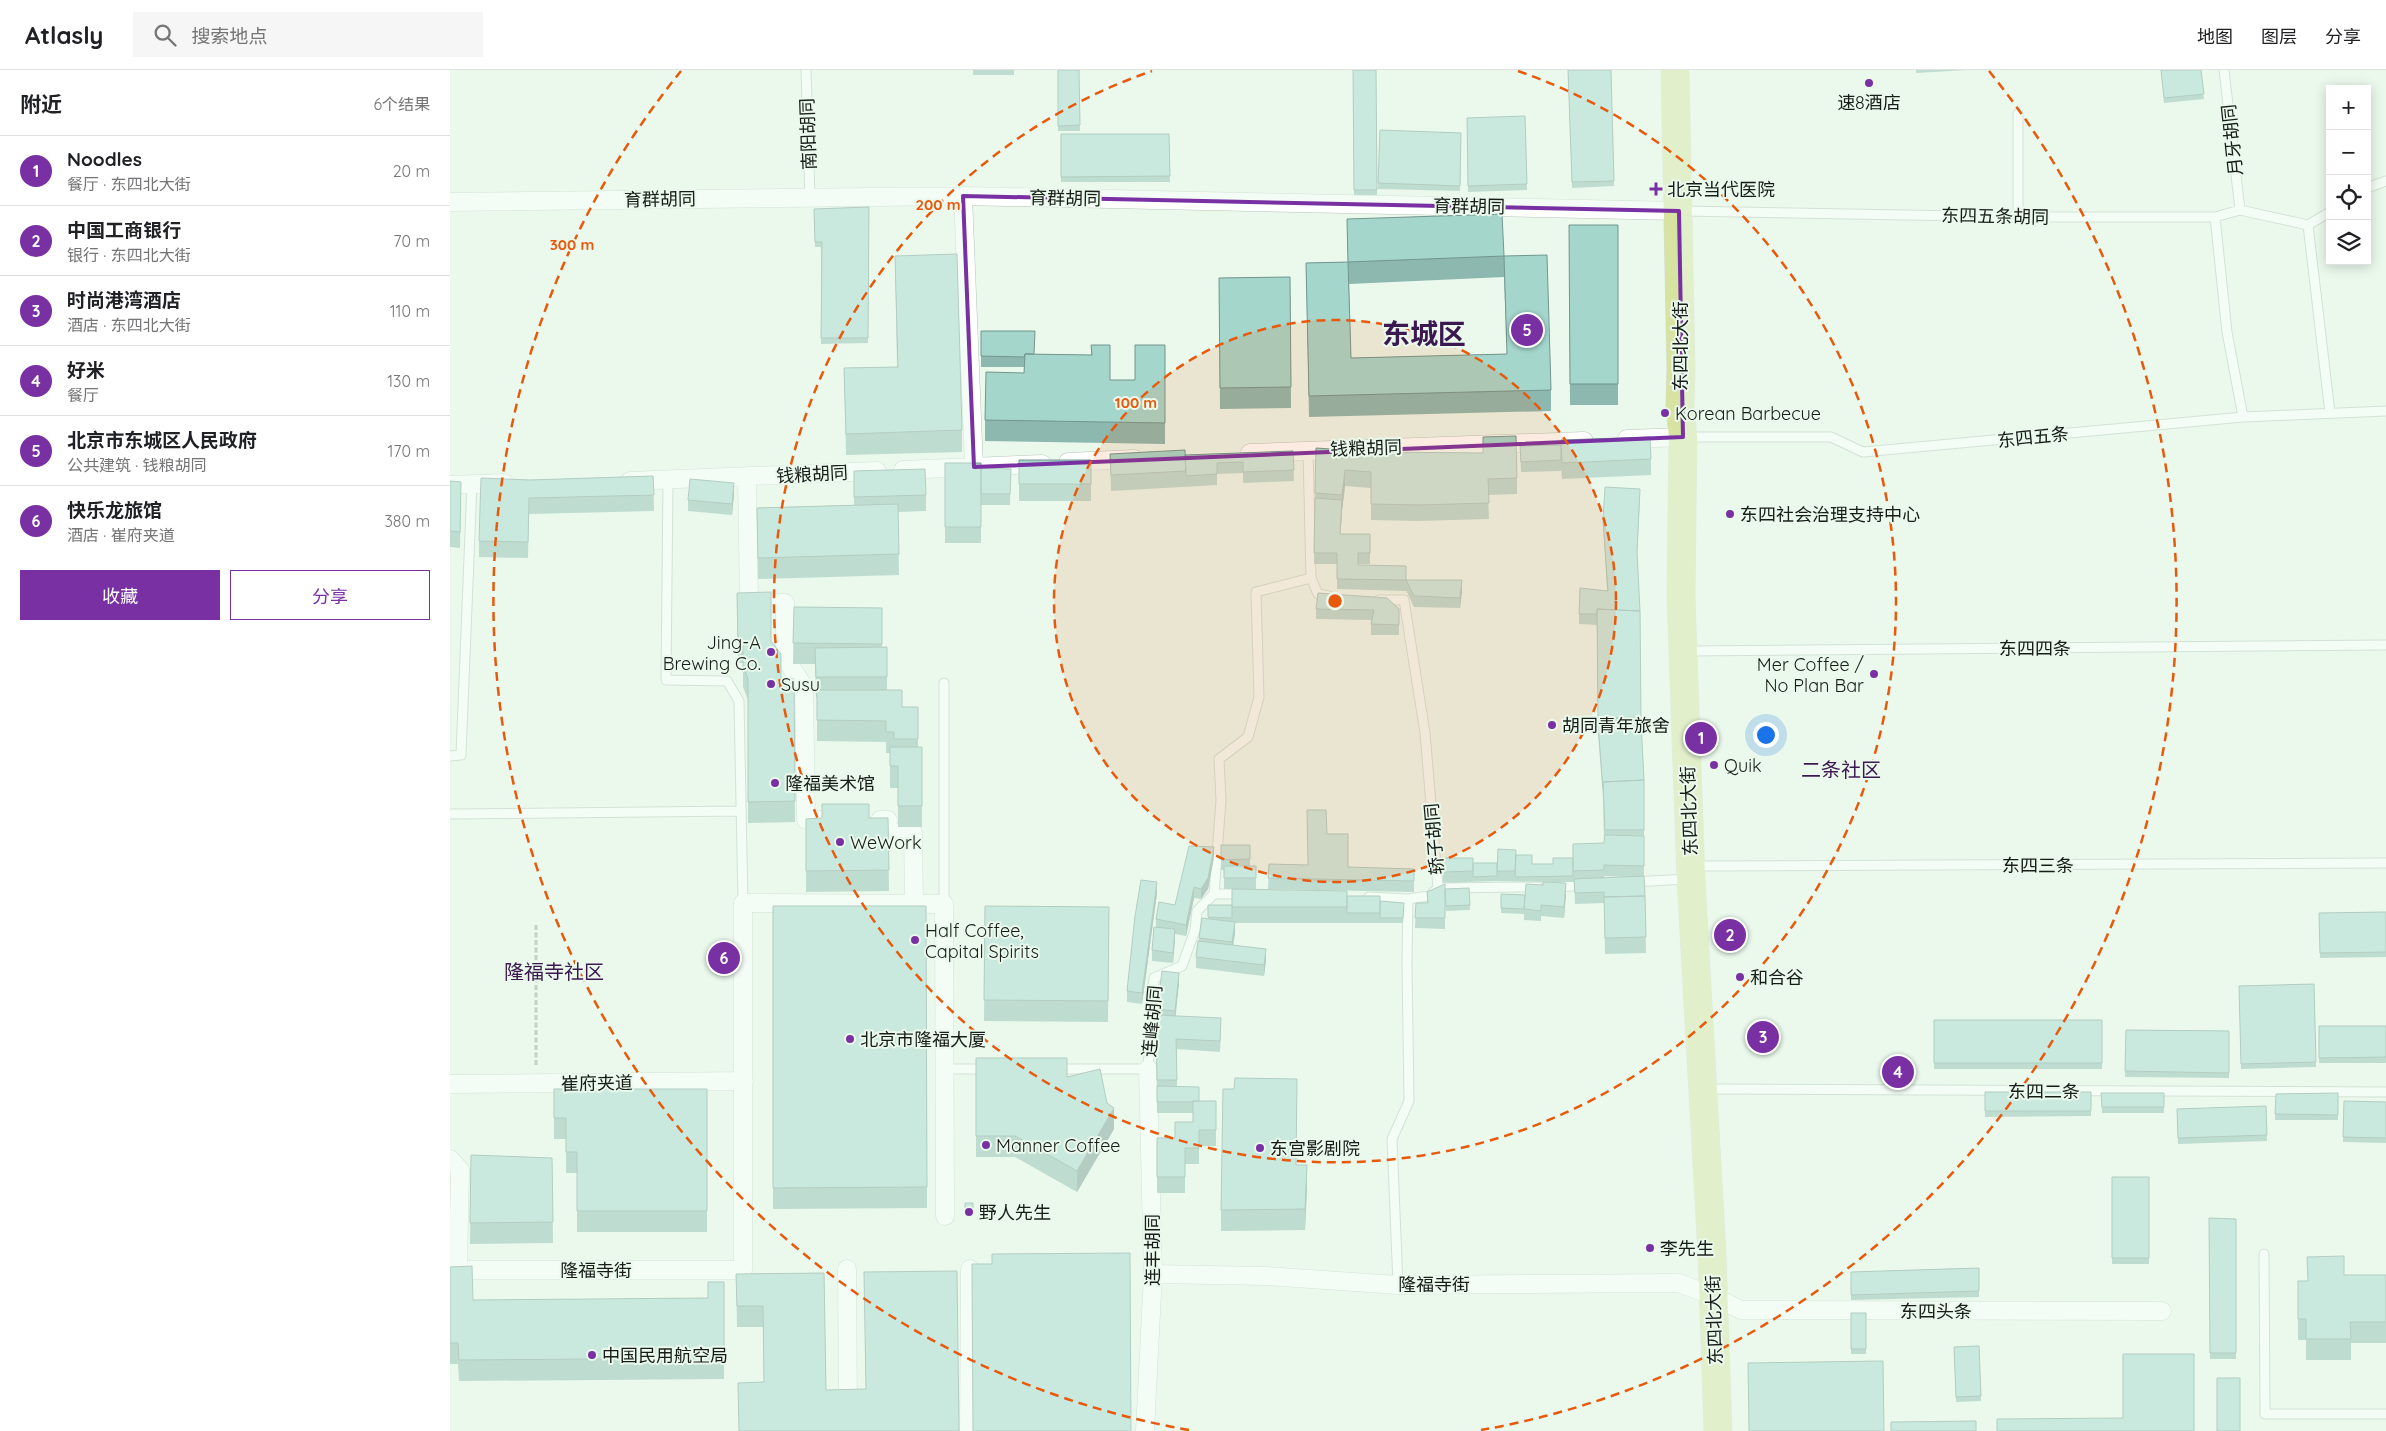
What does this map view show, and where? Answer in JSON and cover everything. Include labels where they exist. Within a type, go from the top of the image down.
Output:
[{"type":"main road","name":"东四北大街","points":[[1675,70],[1682,437],[1681,596],[1691,873],[1713,1296],[1718,1431]]},
{"type":"street","name":"育群胡同","points":[[450,202],[963,196],[1679,211]]},
{"type":"street","points":[[963,196],[974,467]]},
{"type":"street","name":"钱粮胡同","points":[[1230,454],[1682,437]]},
{"type":"street","name":"钱粮胡同","points":[[610,482],[668,481],[1151,458]]},
{"type":"street","points":[[747,477],[748,602],[784,603],[784,658],[804,687],[806,820],[842,820]]},
{"type":"street","points":[[450,485],[521,483]]},
{"type":"street","points":[[860,820],[888,820],[887,833],[913,833],[914,904]]},
{"type":"street","points":[[744,1081],[743,903],[944,904],[945,1216]]},
{"type":"street","name":"连丰胡同","points":[[1144,1431],[1153,1274],[1148,1069]]},
{"type":"street","name":"隆福寺街","points":[[454,1270],[743,1270],[744,1081]]},
{"type":"street","name":"崔府夹道","points":[[450,1084],[744,1081]]},
{"type":"street","points":[[450,1159],[460,1170],[454,1270]]},
{"type":"street","points":[[969,1431],[970,1269]]},
{"type":"street","points":[[847,1270],[848,1408]]},
{"type":"street","name":"隆福寺街","points":[[1153,1274],[1266,1276],[1398,1285],[1679,1282],[1713,1296]]},
{"type":"street","name":"东四头条","points":[[1713,1296],[1741,1310],[2162,1311]]},
{"type":"lane","name":"南阳胡同","points":[[806,70],[810,198]]},
{"type":"lane","name":"月牙胡同","points":[[2224,70],[2240,210]]},
{"type":"lane","points":[[2018,114],[2018,217]]},
{"type":"lane","points":[[2371,186],[2386,180]]},
{"type":"lane","name":"东四五条胡同","points":[[1679,211],[2018,217],[2215,217],[2240,210],[2308,225]]},
{"type":"lane","points":[[2326,214],[2308,225],[2330,413]]},
{"type":"lane","points":[[2215,217],[2227,332],[2243,417]]},
{"type":"lane","name":"东四五条","points":[[1682,437],[1831,437],[1863,452],[2243,417],[2386,411]]},
{"type":"lane","points":[[1308,450],[1311,578],[1318,594],[1335,597]]},
{"type":"lane","points":[[668,481],[666,680],[727,681],[739,701],[743,903]]},
{"type":"lane","points":[[450,756],[461,754],[472,484]]},
{"type":"lane","points":[[1252,894],[1214,894],[1221,800],[1219,759],[1248,737],[1259,698],[1256,592],[1311,578]]},
{"type":"lane","name":"轿子胡同","points":[[1370,599],[1404,600],[1424,733],[1438,888],[1429,896],[1408,899]]},
{"type":"lane","name":"东四四条","points":[[1683,651],[2386,645]]},
{"type":"lane","points":[[944,683],[944,904]]},
{"type":"lane","points":[[450,814],[741,811]]},
{"type":"lane","name":"东四三条","points":[[1621,883],[1691,873],[2386,863]]},
{"type":"lane","points":[[1438,888],[1591,885]]},
{"type":"lane","name":"连峰胡同","points":[[1148,1069],[1154,978],[1182,966],[1195,930],[1197,911],[1214,894]]},
{"type":"lane","points":[[1360,897],[1408,899],[1406,963],[1409,1101],[1392,1138],[1398,1285]]},
{"type":"lane","points":[[944,1069],[992,1069]]},
{"type":"lane","points":[[1051,1069],[1148,1069]]},
{"type":"lane","name":"东四二条","points":[[1702,1089],[2386,1092]]},
{"type":"lane","points":[[2264,1254],[2265,1414],[2386,1414]]},
{"type":"path","points":[[536,925],[536,1083]]},
{"type":"highlighted area","points":[[963,196],[1679,211],[1683,437],[974,467]]},
{"type":"building","points":[[1058,70],[1079,70],[1080,125],[1058,126]]},
{"type":"building","points":[[1353,70],[1376,70],[1377,190],[1354,190]]},
{"type":"building","points":[[1568,70],[1611,70],[1614,181],[1572,182]]},
{"type":"building","points":[[2161,70],[2201,70],[2204,94],[2164,98]]},
{"type":"building","points":[[1525,116],[1527,184],[1468,186],[1467,118]]},
{"type":"building","points":[[1380,130],[1461,133],[1460,186],[1378,183]]},
{"type":"building","points":[[1061,134],[1169,134],[1170,176],[1061,177]]},
{"type":"building","points":[[869,207],[868,338],[821,338],[822,242],[815,242],[814,209]]},
{"type":"building","points":[[1502,214],[1504,256],[1348,262],[1347,219]]},
{"type":"building","points":[[1569,225],[1618,225],[1618,384],[1570,384]]},
{"type":"building","points":[[957,254],[962,430],[846,434],[844,368],[898,367],[895,256]]},
{"type":"building","points":[[1547,255],[1551,390],[1309,396],[1306,263],[1348,262],[1351,358],[1507,354],[1504,256]]},
{"type":"building","points":[[1290,277],[1291,387],[1220,388],[1219,278]]},
{"type":"building","points":[[981,331],[1035,331],[1034,354],[1025,354],[1024,357],[981,356]]},
{"type":"building","points":[[1091,345],[1110,345],[1110,380],[1135,380],[1135,345],[1165,345],[1165,423],[985,420],[986,372],[1024,373],[1025,354],[1092,355]]},
{"type":"building","points":[[1516,436],[1517,478],[1488,479],[1489,503],[1371,504],[1371,472],[1345,470],[1342,495],[1315,493],[1316,448],[1373,452],[1483,453],[1483,437]]},
{"type":"building","points":[[1650,437],[1651,459],[1562,463],[1561,440]]},
{"type":"building","points":[[1561,445],[1561,460],[1521,462],[1520,446]]},
{"type":"building","points":[[1185,450],[1186,471],[1111,475],[1110,454]]},
{"type":"building","points":[[1293,451],[1294,470],[1243,472],[1243,462],[1217,463],[1217,474],[1186,476],[1185,455]]},
{"type":"building","points":[[1019,460],[1091,460],[1091,484],[1019,484]]},
{"type":"building","points":[[945,463],[981,463],[981,527],[945,527]]},
{"type":"building","points":[[981,468],[1011,469],[1010,494],[981,494]]},
{"type":"building","points":[[925,469],[926,495],[854,497],[854,471]]},
{"type":"building","points":[[653,476],[654,495],[529,498],[528,542],[479,541],[481,478],[530,480]]},
{"type":"building","points":[[690,479],[734,483],[732,504],[688,500]]},
{"type":"building","points":[[450,481],[461,482],[460,532],[450,531]]},
{"type":"building","points":[[1605,487],[1640,489],[1637,551],[1640,611],[1597,609],[1597,614],[1579,614],[1580,588],[1608,591],[1603,520]]},
{"type":"building","points":[[1315,498],[1342,500],[1340,534],[1370,534],[1370,553],[1358,553],[1358,565],[1406,566],[1406,580],[1337,579],[1337,553],[1314,553]]},
{"type":"building","points":[[898,504],[899,554],[758,558],[757,508]]},
{"type":"building","points":[[1406,580],[1462,580],[1460,598],[1414,596]]},
{"type":"building","points":[[771,592],[771,641],[781,654],[781,679],[794,679],[795,801],[748,802],[748,679],[743,666],[743,642],[738,642],[737,593]]},
{"type":"building","points":[[1318,593],[1387,598],[1399,609],[1399,625],[1371,624],[1374,610],[1316,609]]},
{"type":"building","points":[[794,607],[882,608],[882,644],[793,643]]},
{"type":"building","points":[[1597,609],[1640,611],[1641,717],[1598,718]]},
{"type":"building","points":[[887,647],[887,677],[816,677],[815,648]]},
{"type":"building","points":[[817,690],[902,690],[902,707],[918,707],[918,739],[894,739],[894,732],[886,732],[886,721],[817,720]]},
{"type":"building","points":[[1641,722],[1644,780],[1603,782],[1603,787],[1598,724]]},
{"type":"building","points":[[890,747],[922,747],[922,806],[898,806],[898,766],[890,766]]},
{"type":"building","points":[[1644,780],[1644,830],[1605,830],[1603,782]]},
{"type":"building","points":[[822,804],[869,804],[869,818],[888,818],[889,870],[806,871],[806,819],[822,818]]},
{"type":"building","points":[[1307,810],[1326,810],[1327,834],[1348,834],[1348,867],[1414,869],[1414,881],[1268,878],[1269,864],[1308,865]]},
{"type":"building","points":[[1605,835],[1644,836],[1644,866],[1604,865],[1604,870],[1573,871],[1573,844],[1604,843]]},
{"type":"building","points":[[1221,845],[1250,845],[1250,859],[1221,860]]},
{"type":"building","points":[[1189,846],[1214,847],[1208,878],[1201,889],[1194,887],[1186,925],[1156,919],[1159,902],[1175,905]]},
{"type":"building","points":[[1498,849],[1516,850],[1515,871],[1497,871]]},
{"type":"building","points":[[1516,855],[1532,855],[1532,864],[1553,864],[1553,858],[1573,858],[1573,876],[1515,877]]},
{"type":"building","points":[[1442,858],[1473,858],[1473,871],[1443,872]]},
{"type":"building","points":[[1473,863],[1497,863],[1497,876],[1473,877]]},
{"type":"building","points":[[1224,866],[1256,866],[1256,878],[1224,878]]},
{"type":"building","points":[[1644,876],[1645,896],[1604,897],[1604,892],[1575,893],[1574,879]]},
{"type":"building","points":[[1141,880],[1157,882],[1142,993],[1127,991]]},
{"type":"building","points":[[1543,882],[1566,883],[1564,907],[1541,905],[1541,911],[1524,909],[1526,884],[1543,885]]},
{"type":"building","points":[[1445,884],[1445,918],[1415,918],[1416,903],[1428,903],[1427,892]]},
{"type":"building","points":[[1469,888],[1470,905],[1446,906],[1445,889]]},
{"type":"building","points":[[1232,889],[1347,891],[1347,907],[1232,907]]},
{"type":"building","points":[[1501,894],[1525,895],[1524,909],[1501,908]]},
{"type":"building","points":[[1347,896],[1380,896],[1380,913],[1347,913]]},
{"type":"building","points":[[1645,896],[1646,937],[1605,938],[1604,897]]},
{"type":"building","points":[[1380,901],[1404,903],[1403,918],[1380,918]]},
{"type":"building","points":[[1208,905],[1232,905],[1232,918],[1208,917]]},
{"type":"building","name":"北京市隆福大厦","points":[[773,906],[926,906],[927,1187],[773,1188]]},
{"type":"building","points":[[985,906],[1109,907],[1108,1001],[984,1000]]},
{"type":"building","points":[[2386,912],[2386,952],[2320,953],[2319,913]]},
{"type":"building","points":[[1202,918],[1235,922],[1232,942],[1199,938]]},
{"type":"building","points":[[1154,927],[1175,929],[1173,953],[1152,950]]},
{"type":"building","points":[[1198,941],[1266,949],[1264,965],[1196,957]]},
{"type":"building","points":[[1162,971],[1179,973],[1175,1011],[1157,1009]]},
{"type":"building","points":[[2314,984],[2316,1062],[2241,1064],[2239,986]]},
{"type":"building","points":[[1156,1015],[1221,1018],[1220,1041],[1176,1039],[1177,1080],[1157,1080]]},
{"type":"building","points":[[1934,1020],[2102,1020],[2102,1063],[1934,1063]]},
{"type":"building","points":[[2319,1026],[2386,1026],[2386,1057],[2319,1058]]},
{"type":"building","points":[[2126,1030],[2229,1031],[2229,1073],[2125,1071]]},
{"type":"building","points":[[976,1058],[1067,1058],[1067,1077],[1100,1069],[1107,1103],[1114,1108],[1077,1171],[1015,1136],[976,1136]]},
{"type":"building","name":"东宫影剧院","points":[[1235,1078],[1297,1079],[1296,1165],[1307,1165],[1305,1209],[1221,1210],[1223,1089],[1234,1089]]},
{"type":"building","points":[[1157,1086],[1199,1087],[1199,1101],[1157,1102]]},
{"type":"building","points":[[554,1089],[707,1089],[707,1211],[577,1211],[577,1152],[566,1152],[566,1118],[554,1118]]},
{"type":"building","points":[[1985,1092],[2091,1092],[2091,1111],[1985,1111]]},
{"type":"building","points":[[2101,1093],[2164,1093],[2164,1107],[2102,1107]]},
{"type":"building","points":[[2338,1093],[2338,1115],[2275,1114],[2276,1094]]},
{"type":"building","points":[[1193,1101],[1216,1101],[1216,1130],[1199,1130],[1199,1148],[1185,1148],[1185,1177],[1157,1177],[1157,1138],[1175,1138],[1175,1122],[1193,1122]]},
{"type":"building","points":[[2344,1101],[2386,1102],[2386,1138],[2343,1137]]},
{"type":"building","points":[[2266,1106],[2267,1135],[2178,1138],[2177,1109]]},
{"type":"building","points":[[471,1155],[552,1158],[553,1222],[470,1223]]},
{"type":"building","points":[[2112,1177],[2149,1177],[2149,1258],[2112,1258]]},
{"type":"building","points":[[965,1203],[973,1203],[973,1210],[965,1210]]},
{"type":"building","points":[[2209,1218],[2236,1219],[2236,1353],[2210,1353]]},
{"type":"building","points":[[1130,1253],[1131,1431],[973,1431],[972,1264],[992,1264],[992,1254]]},
{"type":"building","points":[[2344,1256],[2344,1275],[2386,1275],[2386,1322],[2350,1322],[2351,1339],[2306,1339],[2306,1319],[2298,1319],[2298,1281],[2308,1281],[2307,1257]]},
{"type":"building","points":[[472,1266],[473,1300],[708,1298],[708,1282],[724,1282],[724,1358],[459,1360],[458,1343],[450,1343],[450,1267]]},
{"type":"building","points":[[1979,1268],[1979,1291],[1851,1295],[1851,1272]]},
{"type":"building","points":[[957,1271],[959,1431],[739,1431],[738,1383],[764,1382],[763,1306],[737,1306],[736,1274],[824,1273],[826,1390],[866,1389],[864,1272]]},
{"type":"building","points":[[1851,1313],[1866,1313],[1866,1349],[1851,1349]]},
{"type":"building","points":[[1979,1346],[1981,1396],[1956,1397],[1954,1347]]},
{"type":"building","points":[[2123,1354],[2194,1354],[2194,1431],[1997,1431],[1997,1419],[2123,1418]]},
{"type":"building","points":[[1883,1361],[1884,1431],[1749,1431],[1748,1363]]},
{"type":"building","points":[[2217,1378],[2240,1378],[2240,1431],[2217,1431]]},
{"type":"building","points":[[1976,1421],[1976,1431],[1891,1431],[1891,1422]]},
{"type":"place","name":"速8酒店","points":[[1869,83]]},
{"type":"place","name":"北京当代医院","points":[[1656,189]]},
{"type":"place","name":"北京市东城区人民政府","points":[[1527,330]]},
{"type":"place","name":"Korean Barbecue","points":[[1665,413]]},
{"type":"place","name":"东四社会治理支持中心","points":[[1730,514]]},
{"type":"place","name":"Jing-A Brewing Co.","points":[[771,652]]},
{"type":"place","name":"Mer Coffee / No Plan Bar","points":[[1874,674]]},
{"type":"place","name":"Susu","points":[[771,684]]},
{"type":"place","name":"胡同青年旅舍","points":[[1552,725]]},
{"type":"place","name":"Noodles","points":[[1701,738]]},
{"type":"place","name":"Quik","points":[[1714,765]]},
{"type":"place","name":"隆福美术馆","points":[[775,783]]},
{"type":"place","name":"WeWork","points":[[840,842]]},
{"type":"place","name":"中国工商银行","points":[[1730,935]]},
{"type":"place","name":"Half Coffee, Capital Spirits","points":[[915,940]]},
{"type":"place","name":"快乐龙旅馆","points":[[724,958]]},
{"type":"place","name":"和合谷","points":[[1740,977]]},
{"type":"place","name":"时尚港湾酒店","points":[[1763,1037]]},
{"type":"place","name":"北京市隆福大厦","points":[[850,1039]]},
{"type":"place","name":"好米","points":[[1898,1072]]},
{"type":"place","name":"Manner Coffee","points":[[986,1145]]},
{"type":"place","name":"东宫影剧院","points":[[1260,1148]]},
{"type":"place","name":"野人先生","points":[[969,1212]]},
{"type":"place","name":"李先生","points":[[1650,1248]]},
{"type":"place","name":"中国民用航空局","points":[[592,1355]]},
{"type":"district","name":"东城区","points":[[1424,333]]},
{"type":"district","name":"二条社区","points":[[1841,769]]},
{"type":"district","name":"隆福寺社区","points":[[554,971]]}]
